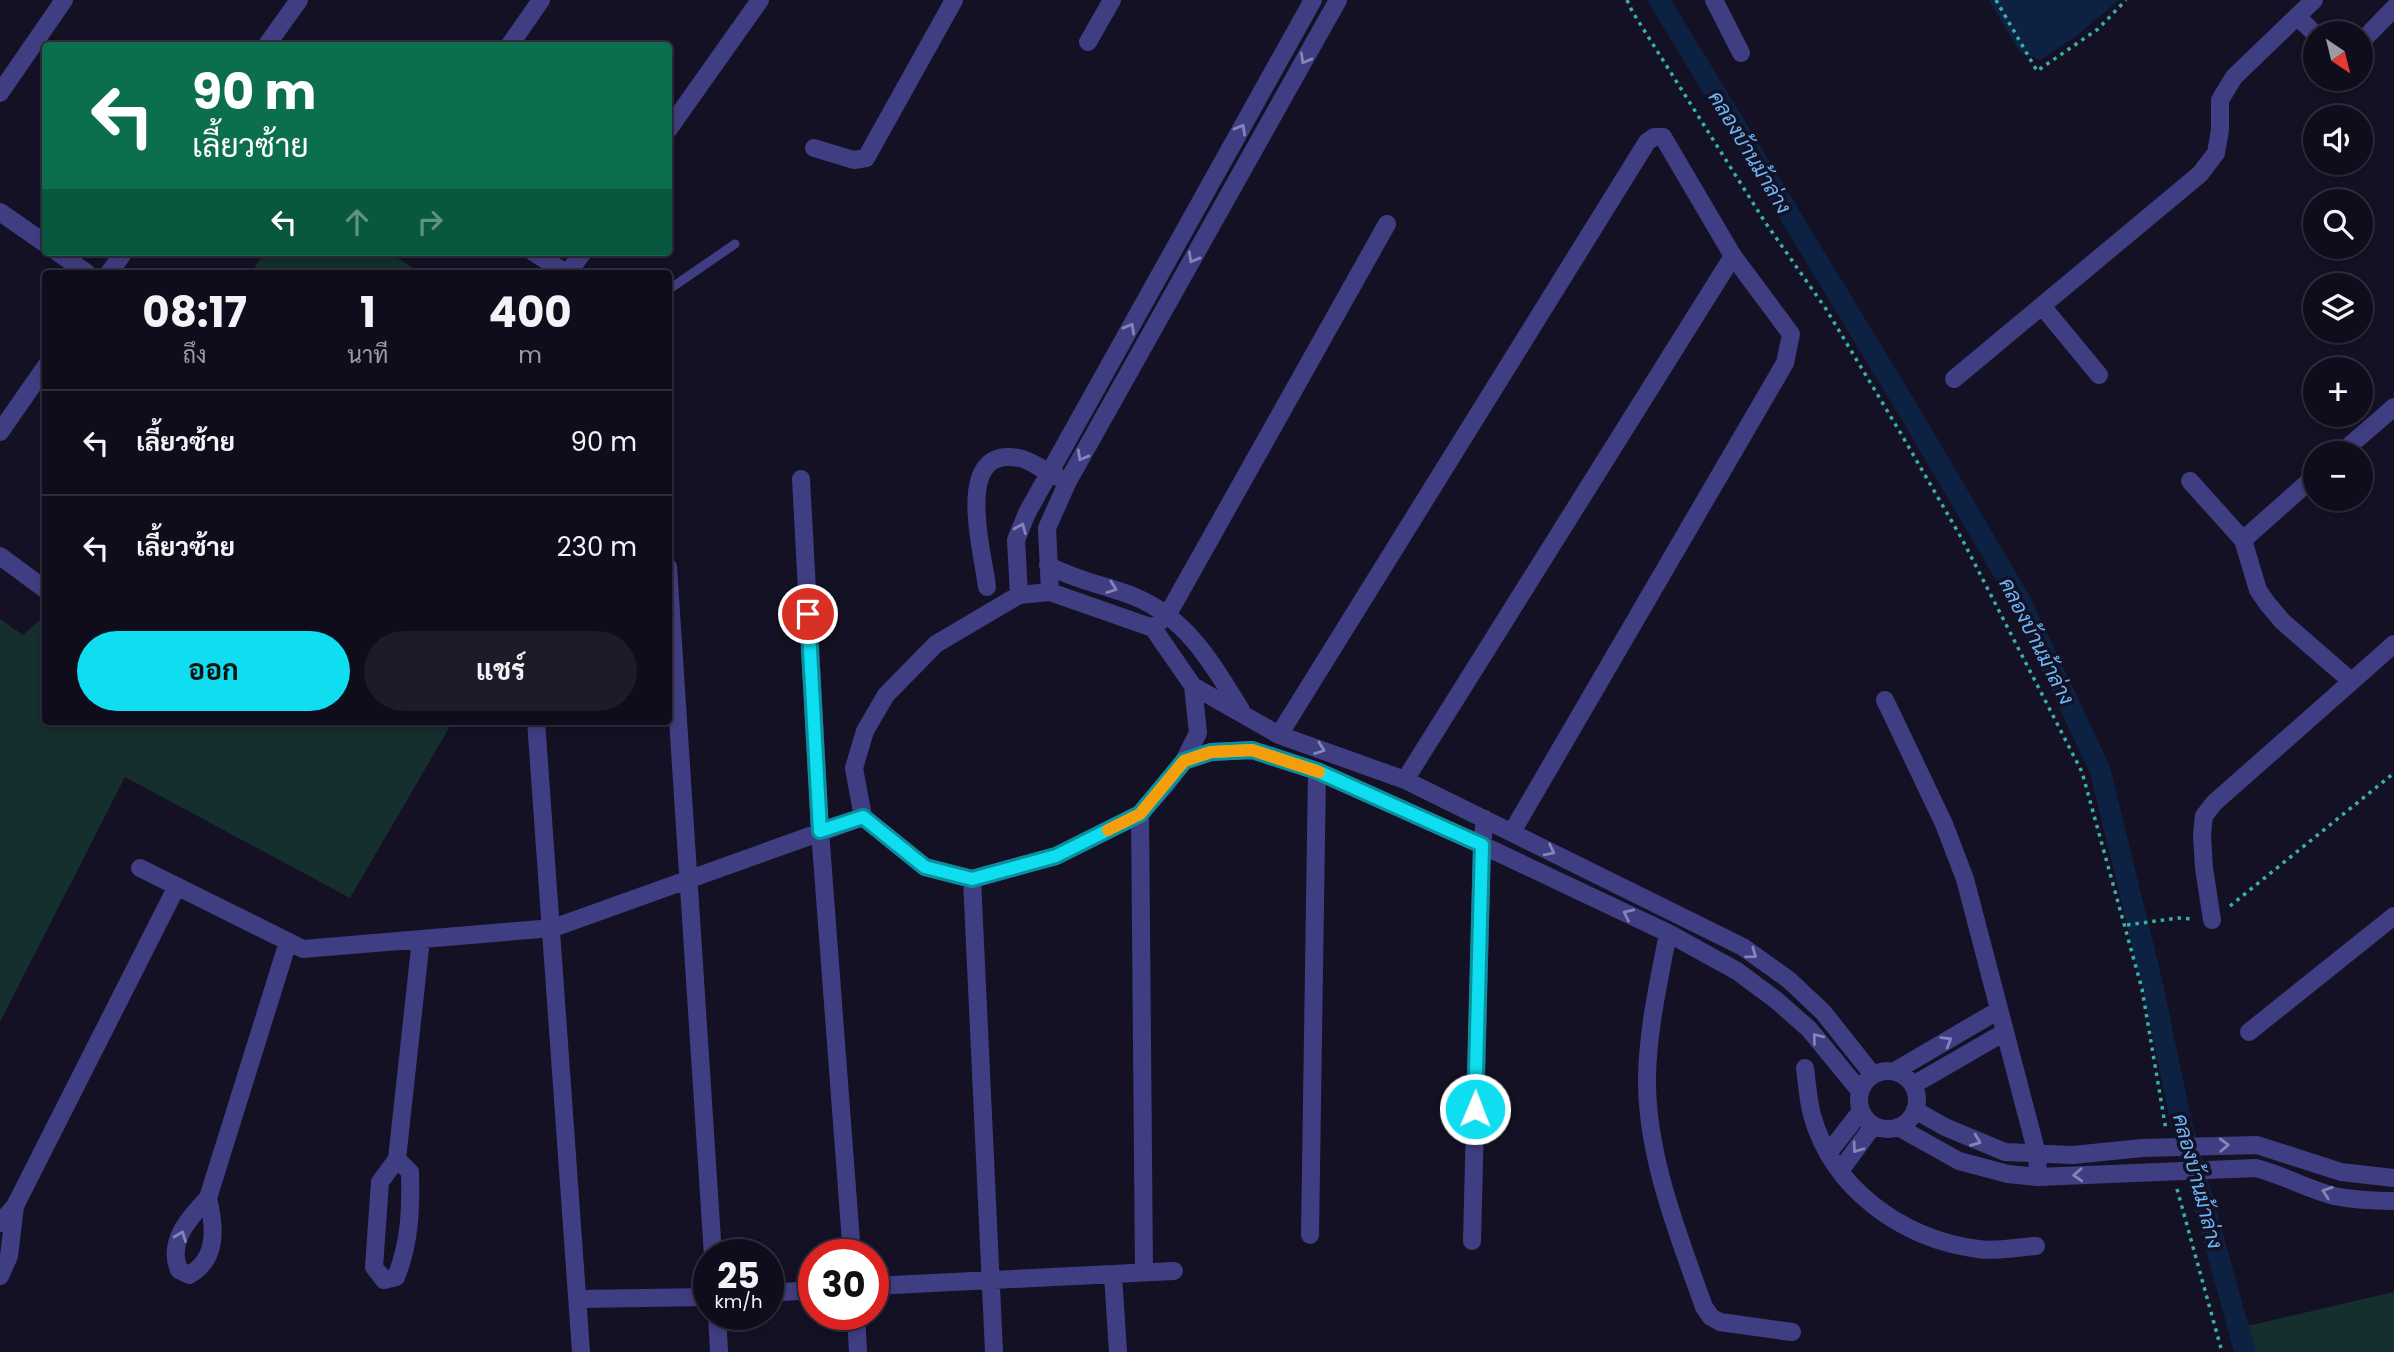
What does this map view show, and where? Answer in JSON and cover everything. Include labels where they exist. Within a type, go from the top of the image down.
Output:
[{"type":"street","points":[[0,93],[64,0]]},
{"type":"street","points":[[269,42],[299,0]]},
{"type":"street","points":[[512,42],[541,0]]},
{"type":"street","points":[[672,124],[760,0]]},
{"type":"street","points":[[814,148],[854,160],[866,158],[954,0]]},
{"type":"street","points":[[1088,42],[1112,0]]},
{"type":"street","points":[[1019,595],[1016,540],[1027,513],[1313,0],[1334,7],[1068,481],[1048,528],[1050,592]]},
{"type":"street","points":[[1714,0],[1741,53]]},
{"type":"street","points":[[1954,379],[2200,174],[2216,153],[2220,130],[2220,100],[2234,77],[2314,0]]},
{"type":"street","points":[[2373,30],[2394,8]]},
{"type":"street","points":[[2298,17],[2303,22]]},
{"type":"street","points":[[1279,735],[1640,154],[1654,136],[1663,137],[1733,256],[1791,334],[1784,363],[1511,832]]},
{"type":"street","points":[[0,212],[42,241]]},
{"type":"street","points":[[1153,628],[1168,614],[1387,224]]},
{"type":"street","points":[[63,256],[83,270]]},
{"type":"street","points":[[539,256],[562,270]]},
{"type":"street","points":[[569,270],[580,256]]},
{"type":"street","points":[[1405,780],[1733,256]]},
{"type":"street","points":[[2042,306],[2099,375]]},
{"type":"street","points":[[0,432],[42,372]]},
{"type":"street","points":[[2355,441],[2394,407]]},
{"type":"street","points":[[988,587],[976,501],[978,476],[987,464],[1003,456],[1031,462],[1049,474],[1068,481]]},
{"type":"street","points":[[801,479],[820,831],[851,1239]]},
{"type":"street","points":[[2190,481],[2243,540],[2258,590],[2267,603],[2282,621],[2351,681]]},
{"type":"street","points":[[2243,540],[2303,487]]},
{"type":"street","points":[[0,556],[42,587]]},
{"type":"street","points":[[1048,565],[1069,577],[1101,584],[1168,614],[1189,632],[1242,712]]},
{"type":"street","points":[[1194,686],[1198,733],[1184,761],[1140,814],[1056,856],[972,879],[925,867],[863,817],[854,768],[864,731],[886,695],[936,645],[1019,595],[1050,592],[1153,628],[1194,686],[1279,735],[1405,780],[1742,947],[1789,980],[1823,1012],[1873,1075]]},
{"type":"street","points":[[672,629],[712,1239]]},
{"type":"street","points":[[2212,920],[2204,868],[2204,816],[2214,803],[2394,645]]},
{"type":"street","points":[[1885,699],[1944,824],[1965,879],[2037,1154],[2038,1177]]},
{"type":"street","points":[[536,725],[581,1352]]},
{"type":"street","points":[[1184,761],[1211,752],[1252,750],[1317,771],[1668,933],[1737,971],[1809,1029],[1860,1091],[1861,1111],[1873,1126],[1886,1129],[1898,1127],[1906,1123],[1915,1110],[1916,1093],[1913,1085],[1905,1076],[1895,1072],[1884,1071],[1873,1075],[1860,1091]]},
{"type":"street","points":[[1310,1235],[1317,771]]},
{"type":"street","points":[[1140,814],[1144,1272]]},
{"type":"street","points":[[140,868],[303,949],[552,929],[863,817]]},
{"type":"street","points":[[1472,1241],[1482,845],[1485,819]]},
{"type":"street","points":[[972,879],[989,1280],[995,1352]]},
{"type":"street","points":[[0,1223],[15,1206],[177,886]]},
{"type":"street","points":[[2249,1032],[2394,916]]},
{"type":"street","points":[[1668,933],[1650,1028],[1647,1080],[1654,1146],[1677,1230],[1704,1307],[1711,1317],[1720,1322],[1792,1332]]},
{"type":"street","points":[[397,1159],[410,1172],[411,1203],[406,1253],[396,1277],[384,1280],[374,1267],[380,1182],[397,1159],[421,939]]},
{"type":"street","points":[[208,1198],[288,942]]},
{"type":"street","points":[[1895,1072],[1999,1010]]},
{"type":"street","points":[[1913,1085],[2005,1032]]},
{"type":"street","points":[[1804,1068],[1812,1114],[1829,1152],[1840,1171],[1872,1206],[1910,1230],[1979,1250],[2036,1246]]},
{"type":"street","points":[[1915,1110],[1967,1137],[2006,1152],[2073,1155],[2142,1148],[2257,1145],[2341,1172],[2394,1178]]},
{"type":"street","points":[[1829,1152],[1861,1111]]},
{"type":"street","points":[[1840,1171],[1873,1126]]},
{"type":"street","points":[[1898,1127],[1959,1161],[2008,1174],[2038,1177],[2256,1168],[2280,1174],[2332,1195],[2394,1201]]},
{"type":"street","points":[[0,1276],[9,1256],[15,1206]]},
{"type":"street","points":[[889,1285],[1174,1271]]},
{"type":"street","points":[[1113,1273],[1118,1352]]},
{"type":"street","points":[[578,1299],[693,1297]]},
{"type":"street","points":[[718,1330],[719,1352]]},
{"type":"street","points":[[857,1330],[858,1352]]},
{"type":"lane","points":[[672,287],[736,244]]},
{"type":"path","points":[[1627,0],[1722,156],[1826,309],[1962,539],[2082,772],[2142,989],[2168,1143]]},
{"type":"path","points":[[1996,0],[2037,71],[2098,29],[2126,0]]},
{"type":"path","points":[[2126,926],[2178,918],[2212,920],[2394,773]]},
{"type":"path","points":[[2179,1197],[2222,1352]]},
{"type":"green space","points":[[262,256],[394,256],[416,270],[253,270]]},
{"type":"green space","points":[[42,618],[42,725],[451,725],[350,898],[125,777],[0,1022],[0,619],[23,635]]},
{"type":"green space","points":[[2394,1292],[2394,1352],[2255,1352],[2247,1326]]},
{"type":"water","points":[[1989,0],[2119,0],[2075,37],[2040,60],[2019,51]]},
{"type":"waterway","name":"คลองบ้านม้าล่าง","points":[[1659,0],[1907,408],[2021,602],[2100,770],[2153,987],[2181,1122],[2245,1352]]},
{"type":"slow traffic","points":[[1108,830],[1140,814],[1184,761],[1211,752],[1252,750],[1319,772]]},
{"type":"route","points":[[808,614],[820,831],[863,817],[925,867],[972,879],[1056,856],[1140,814],[1184,761],[1211,752],[1252,750],[1317,771],[1482,845],[1475,1109]]}]
